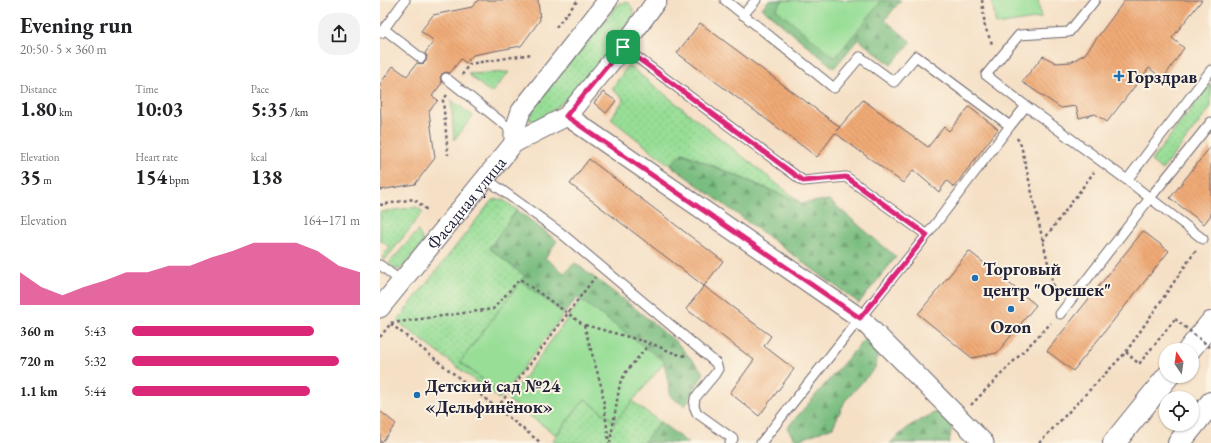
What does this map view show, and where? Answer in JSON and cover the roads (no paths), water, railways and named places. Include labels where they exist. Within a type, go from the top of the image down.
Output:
[{"type":"highway","points":[[1195,343],[1211,323]]},
{"type":"highway","points":[[1114,443],[1162,383]]},
{"type":"highway","points":[[1178,443],[1211,403]]},
{"type":"street","points":[[514,137],[521,111],[608,0]]},
{"type":"street","points":[[657,0],[623,47],[566,116],[860,318],[984,443]]},
{"type":"street","name":"Фасадная улица","points":[[380,308],[485,178],[514,137],[566,116]]},
{"type":"lane","points":[[405,0],[382,31],[421,58]]},
{"type":"lane","points":[[725,0],[834,88],[860,56],[894,82],[916,56],[1010,126]]},
{"type":"lane","points":[[743,15],[756,0]]},
{"type":"lane","points":[[1095,0],[1069,32],[1019,35],[986,75],[1203,239]]},
{"type":"lane","points":[[623,47],[803,181],[846,177],[927,235]]},
{"type":"lane","points":[[1126,180],[1211,70]]},
{"type":"lane","points":[[446,78],[514,137]]},
{"type":"lane","points":[[762,443],[927,235],[1026,106]]},
{"type":"lane","points":[[1060,314],[1211,122]]},
{"type":"lane","points":[[485,178],[561,233],[716,363],[718,369],[695,398],[694,406],[697,413],[735,442]]},
{"type":"lane","points":[[380,265],[402,282]]},
{"type":"place","name":"Горздрав","points":[[1119,76]]},
{"type":"place","name":"Торговый центр \"Орешек\"","points":[[975,278]]},
{"type":"place","name":"Ozon","points":[[1011,309]]},
{"type":"place","name":"Детский сад №24 «Дельфинёнок»","points":[[417,395]]}]
